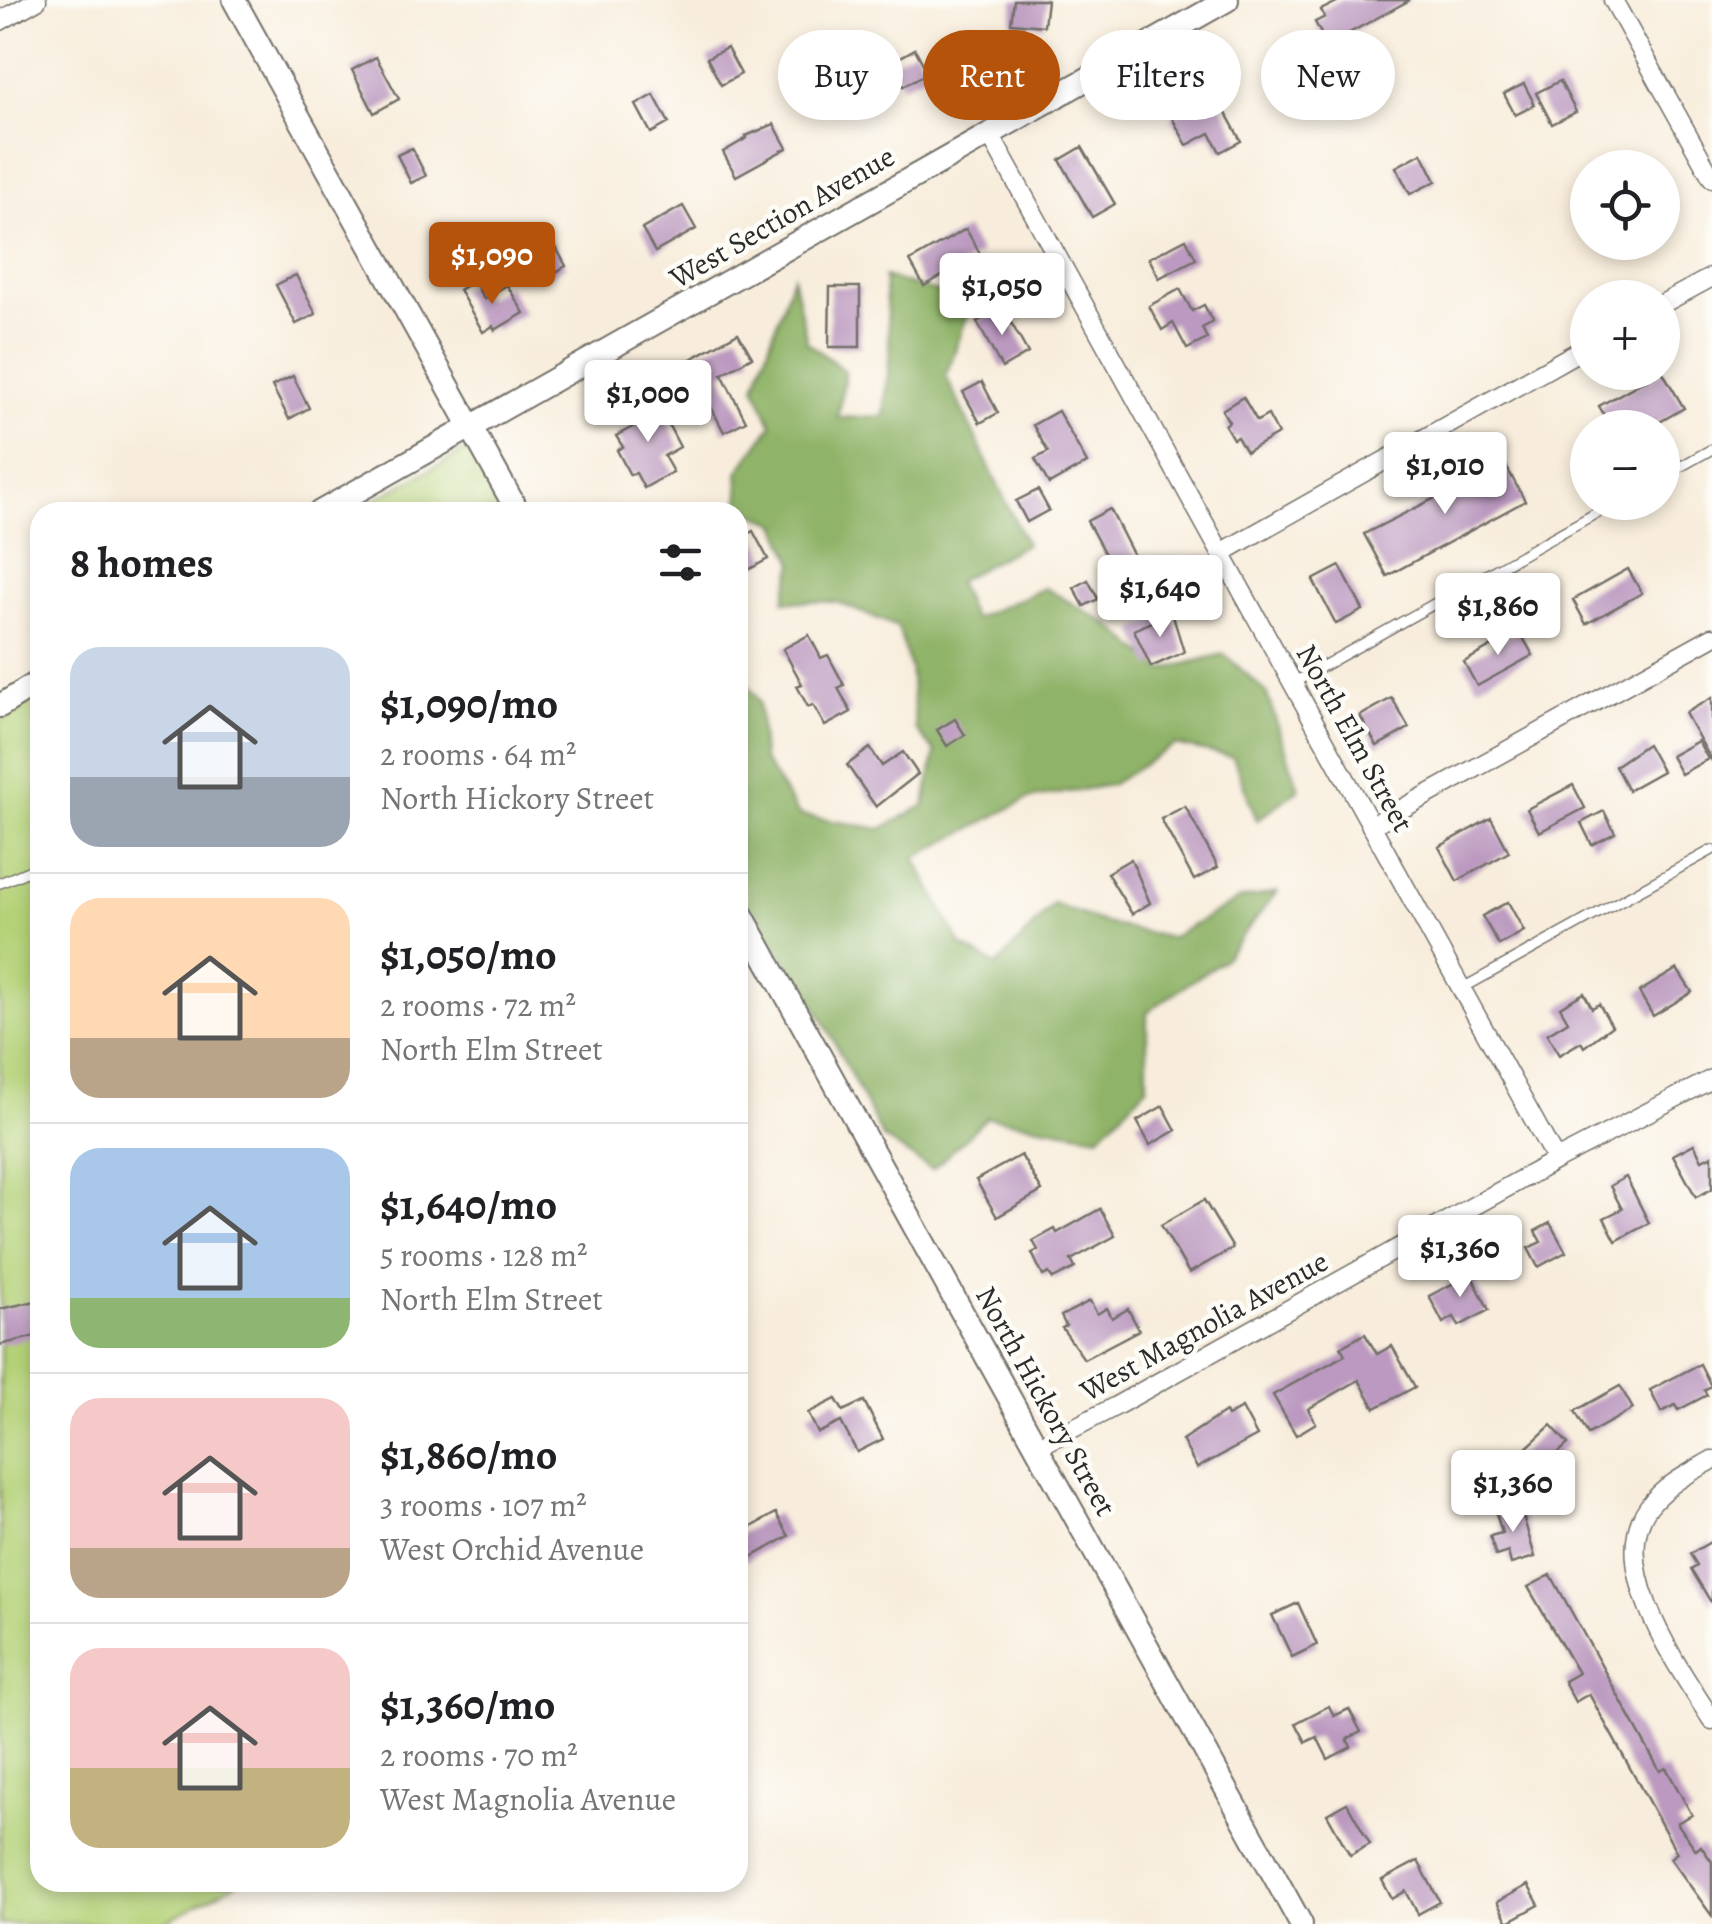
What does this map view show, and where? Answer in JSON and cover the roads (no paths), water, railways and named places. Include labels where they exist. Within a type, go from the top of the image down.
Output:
[{"type":"street","points":[[0,21],[37,0]]},
{"type":"street","points":[[234,0],[512,502]]},
{"type":"street","name":"West Section Avenue","points":[[338,502],[1227,0]]},
{"type":"street","points":[[1613,0],[1712,178]]},
{"type":"street","name":"North Elm Street","points":[[989,134],[1556,1160]]},
{"type":"street","points":[[1680,294],[1712,277]]},
{"type":"street","points":[[1222,553],[1570,356]]},
{"type":"street","points":[[1372,826],[1712,637]]},
{"type":"street","points":[[0,706],[30,687]]},
{"type":"street","name":"North Hickory Street","points":[[748,926],[1301,1924]]},
{"type":"street","name":"West Magnolia Avenue","points":[[1037,1447],[1712,1078]]},
{"type":"street","points":[[1712,1460],[1661,1493],[1648,1508],[1638,1528],[1634,1550],[1643,1596],[1712,1720]]},
{"type":"lane","points":[[1680,466],[1712,449]]},
{"type":"lane","points":[[1293,683],[1584,520]]},
{"type":"lane","points":[[1462,989],[1712,850]]},
{"type":"lane","points":[[0,883],[30,870]]}]
